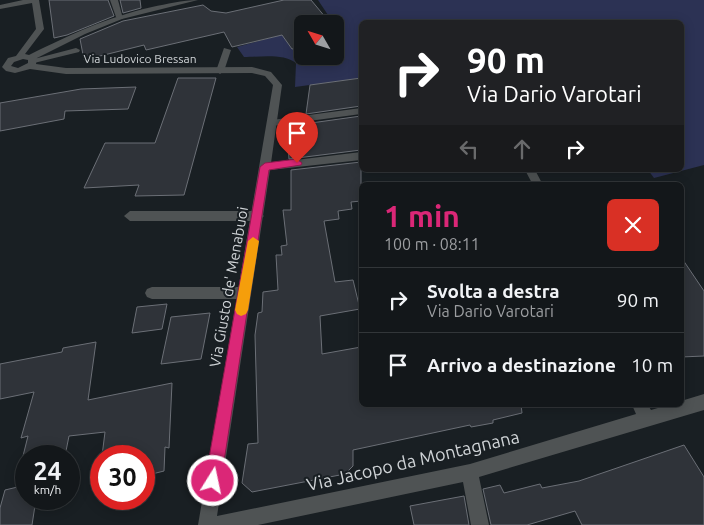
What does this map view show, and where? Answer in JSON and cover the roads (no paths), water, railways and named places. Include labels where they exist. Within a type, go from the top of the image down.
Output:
[{"type":"street","points":[[0,6],[34,0],[40,29],[19,57],[11,60],[3,68],[17,70],[56,44],[107,22],[120,17],[194,0]]},
{"type":"street","points":[[114,0],[120,17]]},
{"type":"street","points":[[19,57],[31,61],[76,50]]},
{"type":"street","points":[[220,70],[227,50]]},
{"type":"street","name":"Via Ludovico Bressan","points":[[31,61],[66,71],[252,70]]},
{"type":"street","name":"Via Giusto de' Menabuoi","points":[[207,525],[278,86],[268,74],[252,70]]},
{"type":"street","points":[[272,123],[359,111]]},
{"type":"street","points":[[265,167],[359,156]]},
{"type":"street","points":[[130,216],[258,216]]},
{"type":"street","points":[[152,292],[244,293]]},
{"type":"street","name":"Via Jacopo da Montagnana","points":[[684,405],[704,402]]},
{"type":"street","name":"Via Jacopo da Montagnana","points":[[216,525],[470,472],[644,412],[674,407]]},
{"type":"street","points":[[470,472],[480,525]]}]
